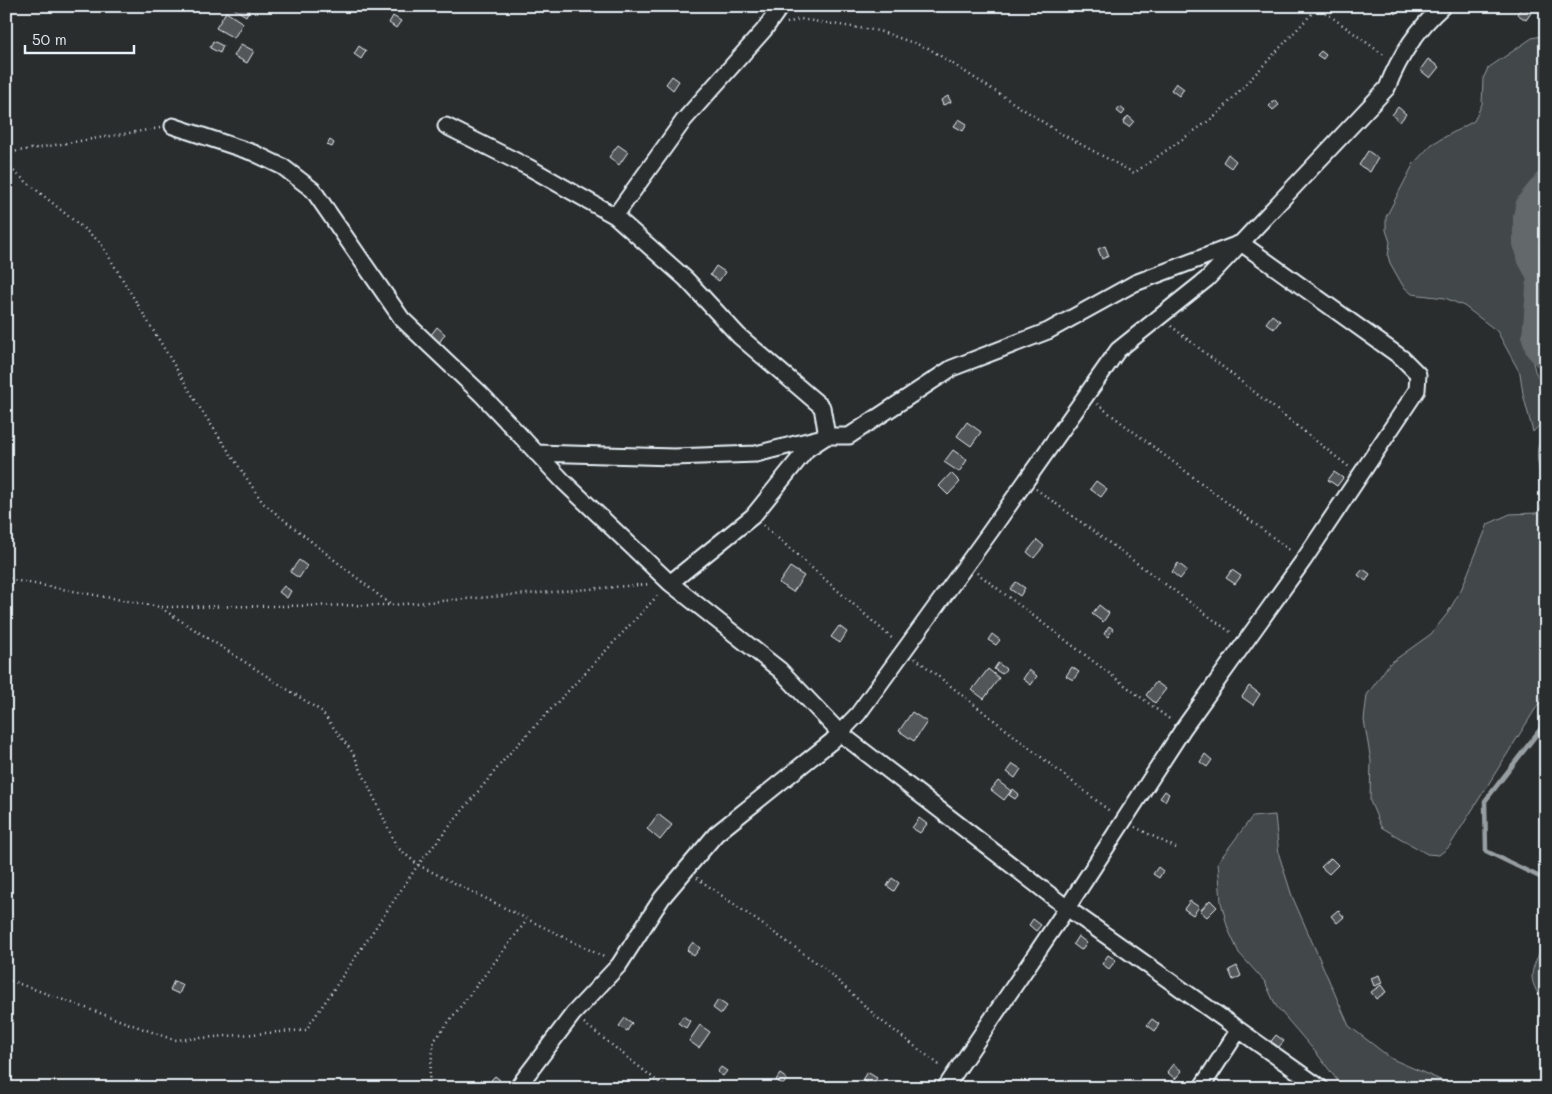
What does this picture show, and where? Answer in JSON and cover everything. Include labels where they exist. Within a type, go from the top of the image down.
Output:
[{"type":"street","points":[[615,216],[684,120],[764,30],[781,6]]},
{"type":"street","points":[[517,1088],[573,1014],[619,965],[662,898],[716,834],[840,732],[858,714],[1118,350],[1207,279],[1387,88],[1396,64],[1429,18],[1443,6]]},
{"type":"street","points":[[173,126],[254,153],[283,167],[313,190],[402,319],[481,394],[564,482],[670,583],[780,670],[840,732],[1067,908],[1321,1088]]},
{"type":"street","points":[[446,126],[530,168],[615,216],[686,279],[739,336],[822,407],[827,436]]},
{"type":"street","points":[[536,453],[674,457],[756,454],[827,436],[849,436],[952,368],[1048,331],[1135,283],[1241,243]]},
{"type":"street","points":[[949,1082],[1067,908],[1183,730],[1303,561],[1417,390],[1418,374],[1402,358],[1241,243]]},
{"type":"street","points":[[670,583],[753,516],[807,449],[827,436]]},
{"type":"street","points":[[1201,1088],[1238,1031]]},
{"type":"path","points":[[764,30],[800,19],[879,31],[928,48],[1060,133],[1134,173],[1217,115],[1318,7],[1396,64]]},
{"type":"path","points":[[6,153],[173,126]]},
{"type":"path","points":[[6,165],[100,242],[200,408],[263,502],[391,605]]},
{"type":"path","points":[[1159,317],[1360,476]]},
{"type":"path","points":[[1085,395],[1303,561]]},
{"type":"path","points":[[1026,481],[1244,643]]},
{"type":"path","points":[[753,516],[905,650],[1122,821],[1178,849]]},
{"type":"path","points":[[966,565],[1183,730]]},
{"type":"path","points":[[6,575],[13,580],[160,607],[391,605],[670,583]]},
{"type":"path","points":[[6,979],[174,1040],[306,1030],[418,865],[508,755],[670,583]]},
{"type":"path","points":[[160,607],[321,711],[353,753],[397,847],[418,865],[619,965]]},
{"type":"path","points":[[685,870],[824,968],[949,1082]]},
{"type":"path","points":[[428,1088],[434,1041],[527,920]]},
{"type":"path","points":[[573,1014],[666,1088]]},
{"type":"shaded area","points":[[1546,35],[1546,171],[1529,194],[1521,213],[1517,247],[1531,277],[1531,292],[1526,305],[1531,325],[1529,345],[1535,371],[1546,392],[1546,418],[1533,432],[1523,394],[1520,373],[1497,331],[1464,306],[1445,298],[1412,294],[1403,286],[1388,256],[1390,242],[1386,230],[1386,217],[1414,163],[1432,144],[1474,121],[1482,104],[1483,79],[1488,68],[1532,38]]},
{"type":"shaded area","points":[[1546,433],[1546,692],[1449,847],[1439,855],[1427,854],[1381,827],[1370,801],[1371,761],[1364,720],[1367,695],[1389,664],[1431,634],[1447,614],[1461,590],[1488,524],[1510,514],[1537,513],[1543,503],[1544,495],[1538,449],[1540,440]]},
{"type":"shaded area","points":[[1275,815],[1279,855],[1292,896],[1349,1026],[1392,1059],[1459,1088],[1343,1088],[1318,1055],[1276,1006],[1265,982],[1239,953],[1228,929],[1221,902],[1218,862],[1252,817]]},
{"type":"shaded area","points":[[1543,946],[1546,946],[1546,1008],[1533,984],[1532,978],[1534,965]]},
{"type":"building","points":[[230,6],[251,6],[246,16]]},
{"type":"building","points":[[1388,6],[1403,6],[1395,14]]},
{"type":"building","points":[[1522,7],[1531,13],[1526,20],[1517,14]]},
{"type":"building","points":[[226,12],[243,23],[234,38],[216,28]]},
{"type":"building","points":[[393,16],[401,21],[396,28],[389,23]]},
{"type":"building","points":[[213,41],[223,46],[220,53],[210,48]]},
{"type":"building","points":[[241,44],[254,51],[247,63],[234,56]]},
{"type":"building","points":[[359,46],[366,51],[361,59],[354,54]]},
{"type":"building","points":[[1321,51],[1326,55],[1323,59],[1317,55]]},
{"type":"building","points":[[1428,59],[1439,67],[1430,78],[1420,70]]},
{"type":"building","points":[[672,76],[679,81],[673,90],[666,84]]},
{"type":"building","points":[[1176,83],[1184,89],[1179,96],[1171,90]]},
{"type":"building","points":[[948,96],[951,102],[943,105],[941,100]]},
{"type":"building","points":[[1275,100],[1279,105],[1273,110],[1269,106]]},
{"type":"building","points":[[1120,107],[1125,111],[1122,115],[1117,111]]},
{"type":"building","points":[[1398,107],[1406,114],[1400,122],[1392,115]]},
{"type":"building","points":[[1128,116],[1134,121],[1129,127],[1123,123]]},
{"type":"building","points":[[959,119],[967,124],[963,131],[954,126]]},
{"type":"building","points":[[330,140],[334,143],[332,147],[327,145]]},
{"type":"building","points":[[618,145],[628,152],[619,165],[609,157]]},
{"type":"building","points":[[1368,151],[1378,158],[1370,172],[1359,165]]},
{"type":"building","points":[[1228,154],[1236,161],[1231,168],[1223,162]]},
{"type":"building","points":[[1105,246],[1109,256],[1102,259],[1098,249]]},
{"type":"building","points":[[716,266],[725,272],[719,281],[710,275]]},
{"type":"building","points":[[1272,315],[1280,321],[1274,329],[1266,323]]},
{"type":"building","points":[[437,327],[445,334],[439,343],[430,336]]},
{"type":"building","points":[[967,422],[981,432],[971,446],[957,436]]},
{"type":"building","points":[[953,450],[967,460],[959,472],[944,462]]},
{"type":"building","points":[[1334,472],[1343,478],[1337,486],[1328,480]]},
{"type":"building","points":[[951,473],[960,482],[948,495],[939,486]]},
{"type":"building","points":[[1096,481],[1107,489],[1101,497],[1090,489]]},
{"type":"building","points":[[1037,540],[1044,546],[1034,558],[1027,552]]},
{"type":"building","points":[[299,560],[307,566],[299,578],[290,572]]},
{"type":"building","points":[[1178,563],[1187,570],[1180,579],[1172,572]]},
{"type":"building","points":[[790,567],[804,576],[793,592],[779,583]]},
{"type":"building","points":[[1363,569],[1370,574],[1366,581],[1358,575]]},
{"type":"building","points":[[1232,570],[1241,576],[1235,584],[1226,578]]},
{"type":"building","points":[[1016,582],[1025,588],[1020,596],[1010,589]]},
{"type":"building","points":[[284,586],[291,591],[287,598],[279,592]]},
{"type":"building","points":[[1099,605],[1109,613],[1103,622],[1092,614]]},
{"type":"building","points":[[839,626],[847,632],[840,643],[831,637]]},
{"type":"building","points":[[1109,626],[1113,629],[1108,637],[1104,634]]},
{"type":"building","points":[[992,634],[1000,640],[996,645],[988,640]]},
{"type":"building","points":[[998,663],[1006,669],[1002,674],[994,669]]},
{"type":"building","points":[[1072,667],[1079,672],[1073,680],[1066,676]]},
{"type":"building","points":[[988,669],[999,678],[984,699],[972,690]]},
{"type":"building","points":[[1029,670],[1037,676],[1031,685],[1023,679]]},
{"type":"building","points":[[1156,682],[1166,689],[1155,703],[1146,695]]},
{"type":"building","points":[[1249,686],[1260,694],[1253,705],[1242,697]]},
{"type":"building","points":[[912,712],[927,722],[914,741],[899,731]]},
{"type":"building","points":[[1205,754],[1212,760],[1207,767],[1200,762]]},
{"type":"building","points":[[1013,764],[1021,769],[1015,778],[1007,772]]},
{"type":"building","points":[[998,781],[1011,791],[1004,800],[991,790]]},
{"type":"building","points":[[1013,789],[1019,794],[1015,799],[1009,795]]},
{"type":"building","points":[[1165,791],[1169,794],[1165,801],[1160,798]]},
{"type":"building","points":[[658,814],[672,825],[660,840],[647,829]]},
{"type":"building","points":[[919,818],[927,824],[920,833],[912,828]]},
{"type":"building","points":[[1331,858],[1338,865],[1329,874],[1321,867]]},
{"type":"building","points":[[1158,867],[1163,871],[1159,878],[1153,874]]},
{"type":"building","points":[[892,878],[899,883],[894,891],[887,886]]},
{"type":"building","points":[[1210,900],[1217,907],[1207,917],[1200,911]]},
{"type":"building","points":[[1190,901],[1199,907],[1193,915],[1184,909]]},
{"type":"building","points":[[1338,910],[1344,917],[1337,923],[1331,916]]},
{"type":"building","points":[[1033,919],[1041,925],[1036,931],[1029,925]]},
{"type":"building","points":[[1078,936],[1087,943],[1081,950],[1073,944]]},
{"type":"building","points":[[693,942],[700,948],[694,956],[687,950]]},
{"type":"building","points":[[1108,955],[1116,960],[1109,969],[1102,964]]},
{"type":"building","points":[[1237,966],[1241,976],[1233,980],[1229,970]]},
{"type":"building","points":[[1379,975],[1382,983],[1374,986],[1371,978]]},
{"type":"building","points":[[174,981],[183,985],[179,994],[170,990]]},
{"type":"building","points":[[1381,985],[1386,992],[1376,999],[1371,992]]},
{"type":"building","points":[[718,1000],[727,1006],[721,1014],[713,1008]]},
{"type":"building","points":[[683,1016],[690,1021],[686,1028],[678,1023]]},
{"type":"building","points":[[625,1018],[632,1023],[627,1031],[619,1026]]},
{"type":"building","points":[[1152,1019],[1159,1024],[1155,1031],[1147,1025]]},
{"type":"building","points":[[700,1025],[710,1032],[699,1048],[689,1041]]},
{"type":"building","points":[[1276,1035],[1284,1041],[1277,1049],[1269,1044]]},
{"type":"building","points":[[1173,1064],[1182,1071],[1175,1079],[1167,1072]]},
{"type":"building","points":[[721,1067],[727,1071],[723,1076],[717,1072]]},
{"type":"building","points":[[867,1072],[877,1078],[872,1086],[862,1080]]},
{"type":"building","points":[[780,1074],[787,1079],[783,1085],[776,1080]]},
{"type":"building","points":[[495,1076],[500,1080],[496,1084],[491,1080]]},
{"type":"waterway","points":[[1546,183],[1529,204],[1526,217],[1526,243],[1529,256],[1540,276],[1535,338],[1538,348],[1546,357]]},
{"type":"waterway","points":[[1546,722],[1485,801],[1486,851],[1546,880]]}]
